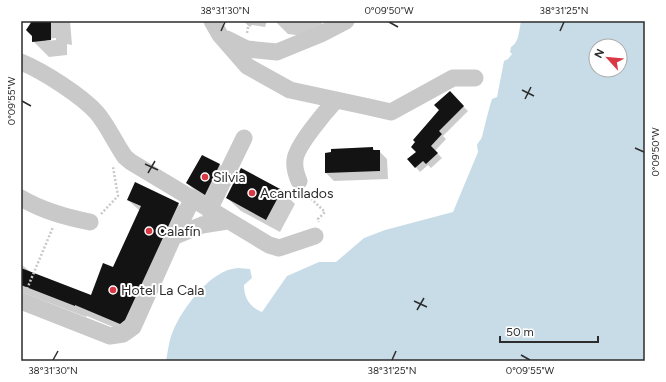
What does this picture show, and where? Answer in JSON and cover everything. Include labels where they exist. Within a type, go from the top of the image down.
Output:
[{"type":"street","points":[[216,28],[247,49],[277,52],[321,34],[346,21]]},
{"type":"street","points":[[216,28],[247,66],[290,90],[391,112],[453,78],[475,78]]},
{"type":"street","points":[[23,61],[89,105],[98,114],[122,153],[131,162],[192,200],[269,244],[279,248],[315,236]]},
{"type":"street","points":[[299,181],[296,174],[295,158],[310,131],[336,100]]},
{"type":"street","points":[[209,210],[244,138]]},
{"type":"street","points":[[21,198],[34,206],[58,215],[90,222]]},
{"type":"street","points":[[22,301],[110,336],[123,334],[133,327],[173,237],[192,200]]},
{"type":"street","points":[[173,237],[202,225],[227,220]]},
{"type":"path","points":[[90,222],[110,206],[118,196],[112,161],[122,153]]},
{"type":"path","points":[[299,181],[302,190],[325,212],[318,219],[324,232],[315,236]]},
{"type":"path","points":[[22,301],[58,215]]},
{"type":"water","points":[[521,21],[645,21],[645,361],[166,361],[172,334],[183,312],[199,292],[218,275],[228,270],[238,268],[250,269],[252,278],[244,285],[245,294],[248,301],[257,310],[262,312],[287,276],[319,262],[336,262],[364,238],[385,230],[453,212],[478,152],[477,145],[482,137],[492,99],[497,97],[504,61],[512,54],[510,52],[511,47],[516,43]]},
{"type":"building","points":[[32,21],[51,21],[51,40],[32,42],[32,36],[26,30]]},
{"type":"building","points":[[450,91],[464,106],[439,131],[442,134],[431,146],[438,153],[426,164],[423,161],[415,168],[407,159],[416,152],[411,147],[415,142],[413,140],[439,110],[434,105]]},
{"type":"building","points":[[373,147],[373,150],[380,150],[380,171],[325,173],[325,153],[331,152],[331,149]]},
{"type":"building","name":"Silvia","points":[[202,155],[220,164],[205,195],[186,183]]},
{"type":"building","name":"Acantilados","points":[[241,168],[282,190],[266,220],[226,198]]},
{"type":"building","points":[[135,182],[179,203],[125,320],[120,324],[21,285],[21,268],[91,295],[103,263],[113,267],[141,206],[127,200]]},
{"type":"place","name":"Silvia","points":[[205,177]]},
{"type":"place","name":"Acantilados","points":[[252,193]]},
{"type":"place","name":"Calafín","points":[[149,231]]},
{"type":"place","name":"Hotel La Cala","points":[[113,290]]}]
